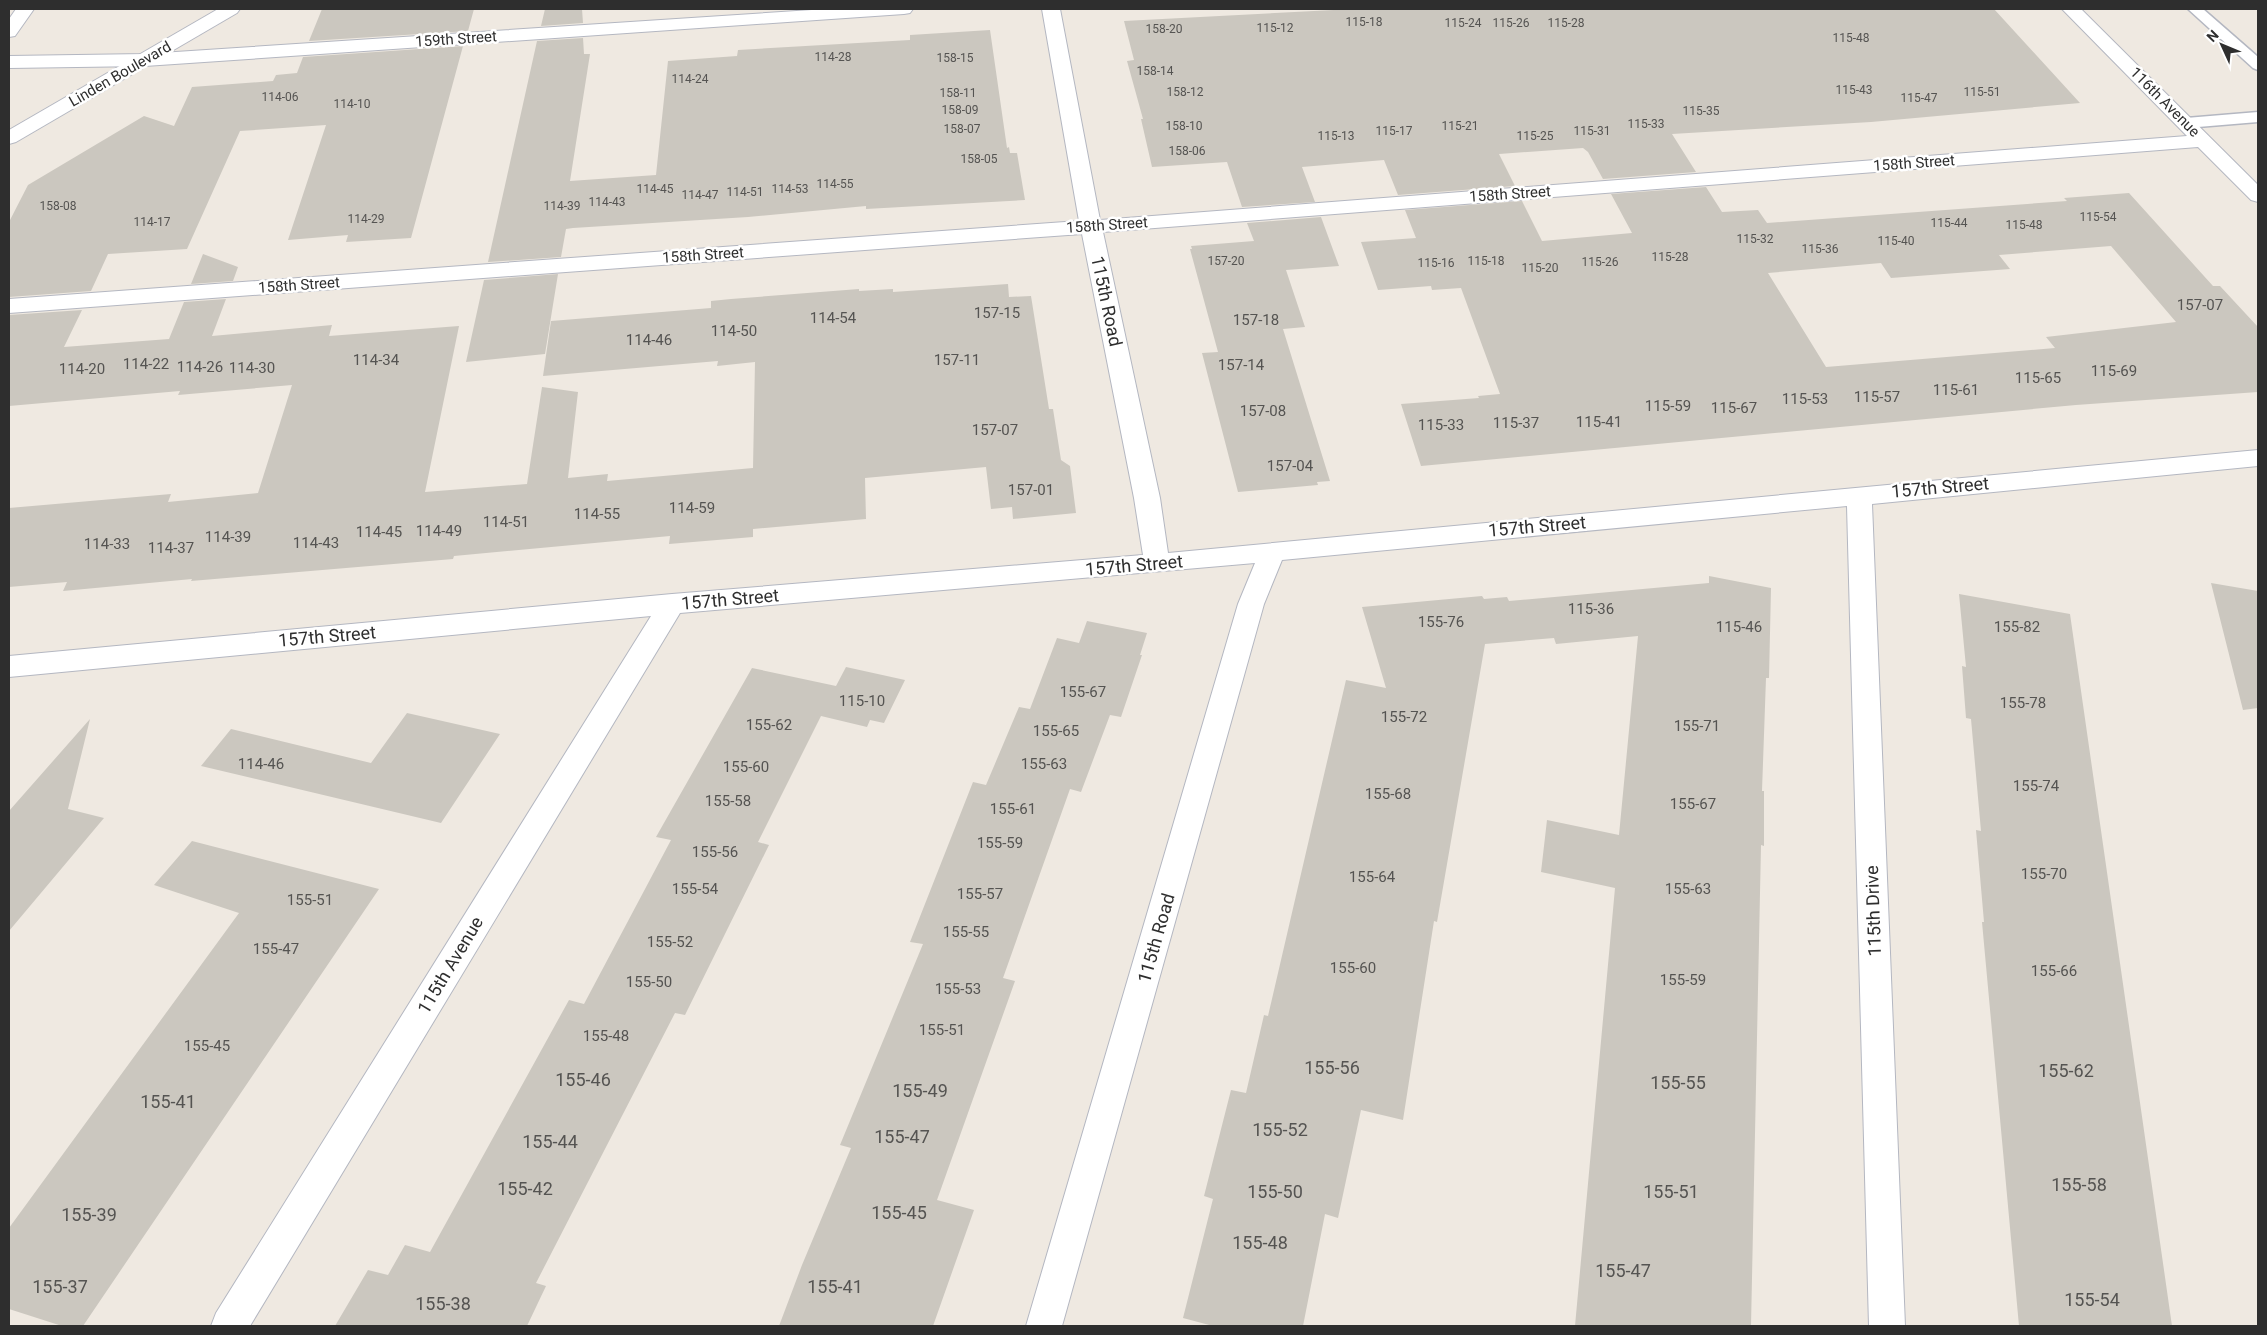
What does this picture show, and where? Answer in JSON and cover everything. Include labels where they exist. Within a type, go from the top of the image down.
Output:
[{"type":"street","points":[[9,32],[25,9]]},
{"type":"street","name":"Linden Boulevard","points":[[9,138],[231,9]]},
{"type":"street","name":"159th Street","points":[[9,62],[144,60],[904,9]]},
{"type":"street","name":"115th Road","points":[[1051,9],[1091,226],[1148,498],[1157,563]]},
{"type":"street","name":"116th Avenue","points":[[2071,9],[2258,196]]},
{"type":"street","name":"158th Street","points":[[9,306],[1091,226],[2204,140]]},
{"type":"street","name":"157th Street","points":[[11,669],[672,604],[1157,563],[2258,458]]},
{"type":"street","name":"115th Drive","points":[[1859,495],[1887,1326]]},
{"type":"street","name":"115th Road","points":[[1044,1326],[1256,587],[1272,551]]},
{"type":"street","name":"115th Avenue","points":[[229,1326],[672,604]]},
{"type":"lane","points":[[2195,9],[2258,65]]},
{"type":"lane","points":[[2186,123],[2258,117]]},
{"type":"building","points":[[322,9],[474,9],[468,31],[309,41]]},
{"type":"building","points":[[545,9],[582,9],[583,23],[541,26]]},
{"type":"building","points":[[1353,9],[1994,9],[2080,103],[1871,122],[1672,134],[1696,172],[1603,179],[1588,152],[1583,148],[1499,154],[1515,186],[1398,195],[1384,160],[1302,167],[1315,202],[1242,207],[1227,162],[1152,167],[1141,119],[1143,119],[1127,61],[1134,60],[1124,21]]},
{"type":"building","points":[[990,30],[1007,148],[1009,147],[1010,153],[1017,153],[1025,200],[866,209],[866,206],[748,217],[573,228],[566,229],[561,257],[488,262],[537,41],[583,38],[584,54],[590,54],[570,181],[656,175],[668,61],[737,56],[738,50],[910,40],[910,35]]},
{"type":"building","points":[[463,46],[411,238],[346,242],[348,235],[288,240],[326,125],[240,131],[187,249],[108,254],[91,291],[9,297],[9,222],[28,185],[144,116],[174,126],[192,87],[273,81],[276,75],[297,73],[303,57]]},
{"type":"building","points":[[1706,187],[1722,212],[1758,210],[1767,223],[2067,201],[2064,198],[2129,193],[2213,286],[2220,286],[2258,327],[2258,392],[2076,405],[1421,466],[1401,404],[1479,398],[1478,396],[1500,394],[1461,288],[1432,290],[1431,286],[1378,290],[1361,242],[1416,238],[1405,210],[1522,201],[1542,241],[1632,233],[1611,194]],"holes":[[[2111,246],[2176,322],[2046,337],[2055,348],[1826,367],[1768,273],[1881,263],[1891,278],[2010,269],[1999,255]]]},
{"type":"building","points":[[1321,217],[1339,266],[1286,270],[1305,327],[1283,329],[1330,481],[1317,482],[1318,485],[1238,492],[1202,353],[1218,352],[1190,249],[1192,249],[1191,246],[1254,241],[1247,223]]},
{"type":"building","points":[[203,254],[238,267],[233,281],[191,284]]},
{"type":"building","points":[[558,274],[545,354],[466,362],[484,280]]},
{"type":"building","points":[[1008,284],[1009,297],[1031,296],[1049,409],[1053,409],[1061,460],[1070,466],[1076,513],[1013,519],[1012,507],[991,509],[986,467],[865,478],[866,519],[753,529],[753,537],[669,544],[670,536],[454,556],[453,559],[63,591],[67,582],[9,587],[9,508],[171,494],[168,502],[258,493],[292,385],[178,395],[180,391],[9,406],[9,315],[82,310],[64,347],[169,339],[184,302],[226,299],[212,336],[332,325],[329,336],[459,326],[425,492],[527,484],[542,387],[578,392],[568,478],[608,474],[607,481],[753,468],[755,362],[717,366],[718,361],[543,376],[551,321],[711,308],[711,301],[731,299],[859,289],[859,291],[893,289],[893,292]]},
{"type":"building","points":[[1709,576],[1771,588],[1769,678],[1766,678],[1762,791],[1764,791],[1764,846],[1761,845],[1751,1326],[1575,1326],[1615,888],[1541,872],[1547,820],[1619,835],[1638,636],[1556,644],[1554,638],[1485,644],[1437,922],[1434,921],[1403,1120],[1361,1110],[1338,1218],[1325,1214],[1303,1326],[1213,1326],[1183,1318],[1213,1199],[1204,1196],[1231,1090],[1246,1093],[1264,1015],[1268,1016],[1346,680],[1386,688],[1362,607],[1482,596],[1484,599],[1507,597],[1509,601],[1709,583]]},
{"type":"building","points":[[2211,583],[2258,591],[2258,708],[2243,710]]},
{"type":"building","points":[[1959,594],[2070,614],[2172,1326],[2019,1326],[1982,922],[1984,922],[1976,830],[1981,831],[1971,719],[1966,718],[1962,666],[1966,667]]},
{"type":"building","points":[[1087,621],[1147,633],[1140,655],[1142,655],[1121,717],[1110,715],[1081,792],[1070,789],[1003,978],[1015,981],[937,1200],[974,1210],[933,1326],[779,1326],[802,1265],[851,1148],[840,1145],[923,944],[910,942],[973,782],[986,785],[1019,707],[1030,709],[1057,638],[1079,643]]},
{"type":"building","points":[[846,667],[905,680],[884,723],[870,720],[867,727],[821,716],[758,842],[769,845],[685,1015],[675,1013],[536,1283],[546,1286],[527,1326],[335,1326],[368,1270],[388,1275],[405,1245],[430,1252],[569,1000],[584,1004],[671,840],[656,837],[752,668],[836,686]]},
{"type":"building","points":[[407,713],[500,734],[441,823],[201,766],[231,729],[371,763]]},
{"type":"building","points":[[90,719],[68,809],[104,818],[9,931],[9,811]]},
{"type":"building","points":[[192,841],[379,889],[83,1326],[62,1326],[9,1309],[9,1228],[239,913],[154,885]]}]
